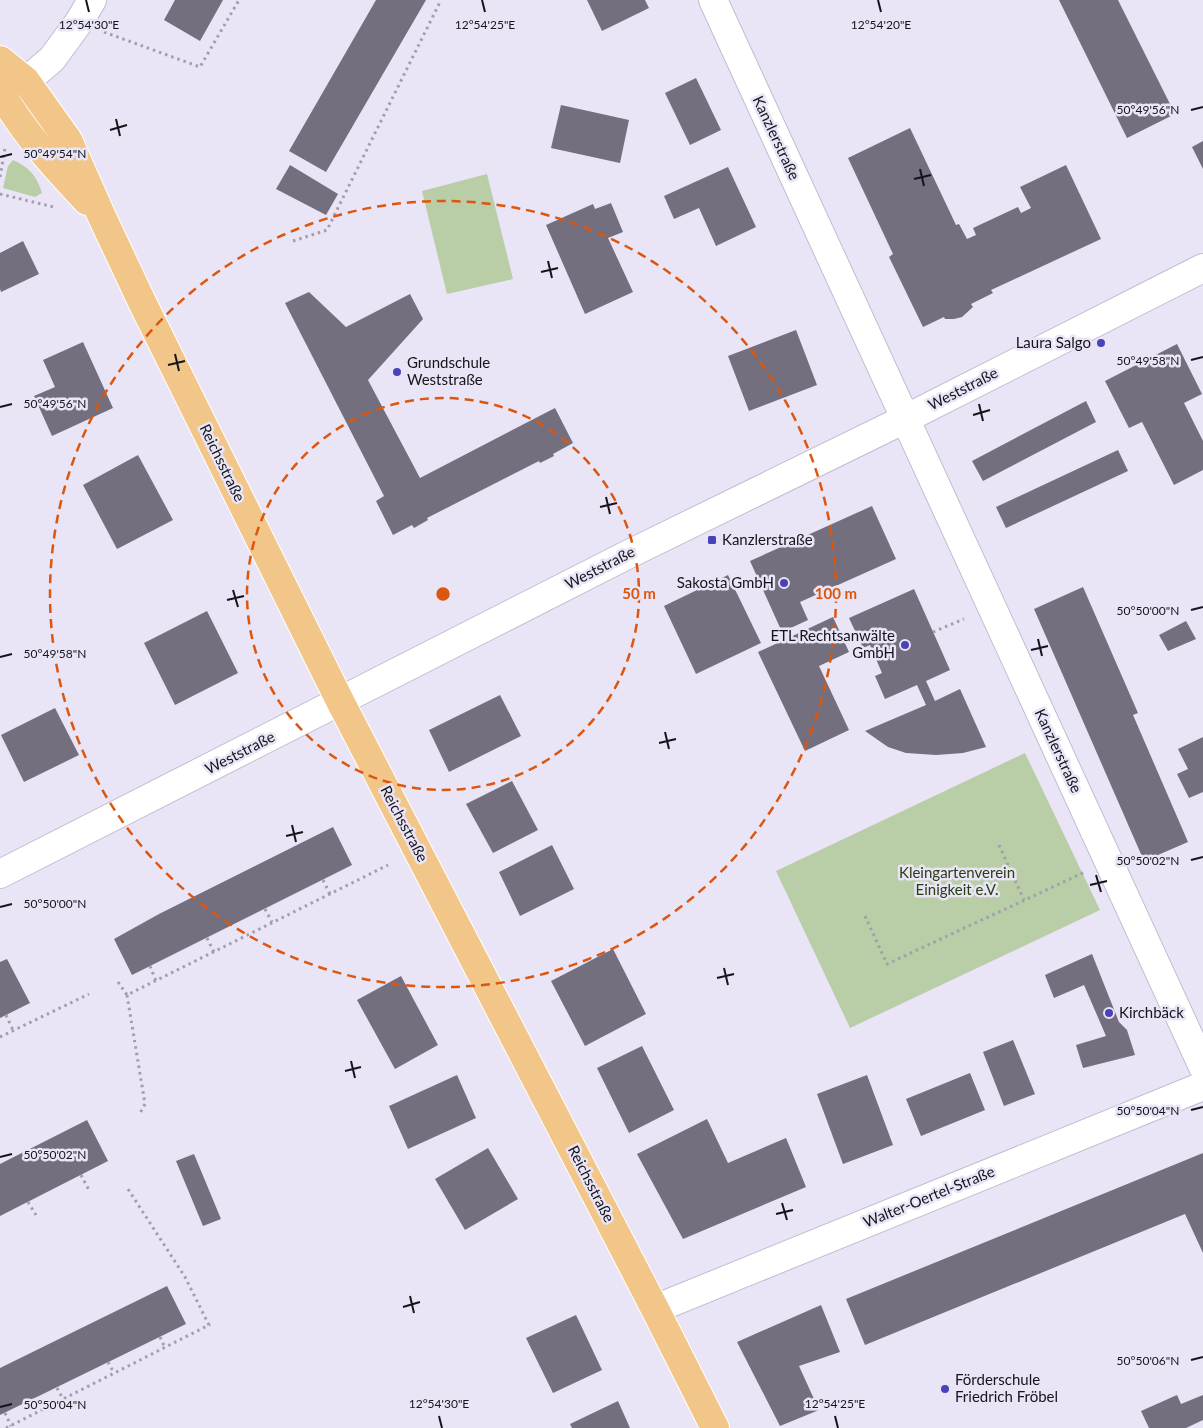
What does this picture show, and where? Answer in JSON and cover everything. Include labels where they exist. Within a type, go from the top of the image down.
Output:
[{"type":"main road","name":"Reichsstraße","points":[[0,60],[26,81],[68,140],[102,217],[340,701],[715,1428]]},
{"type":"main road","name":"Reichsstraße","points":[[3,103],[51,162],[102,217]]},
{"type":"street","points":[[26,81],[52,59],[79,22],[92,0]]},
{"type":"street","name":"Kanzlerstraße","points":[[712,0],[1203,1067]]},
{"type":"street","name":"Weststraße","points":[[0,874],[721,508],[905,419],[1203,268]]},
{"type":"street","name":"Walter-Oertel-Straße","points":[[655,1309],[1203,1086]]},
{"type":"path","points":[[101,30],[200,67],[239,0]]},
{"type":"path","points":[[293,241],[327,230],[441,0]]},
{"type":"path","points":[[0,177],[5,148],[12,143]]},
{"type":"path","points":[[0,194],[102,217]]},
{"type":"path","points":[[933,632],[964,619]]},
{"type":"path","points":[[999,845],[1024,900]]},
{"type":"path","points":[[865,916],[887,964],[1108,861]]},
{"type":"path","points":[[127,995],[388,865]]},
{"type":"path","points":[[323,880],[330,894]]},
{"type":"path","points":[[265,909],[272,922]]},
{"type":"path","points":[[207,938],[214,952]]},
{"type":"path","points":[[150,966],[156,980]]},
{"type":"path","points":[[118,982],[127,995],[145,1104],[139,1115]]},
{"type":"path","points":[[0,1037],[89,994]]},
{"type":"path","points":[[6,1015],[13,1030]]},
{"type":"path","points":[[81,1175],[90,1192]]},
{"type":"path","points":[[6,1428],[209,1325],[186,1277],[126,1186]]},
{"type":"path","points":[[28,1202],[36,1215]]},
{"type":"path","points":[[160,1337],[164,1348]]},
{"type":"path","points":[[108,1362],[114,1373]]},
{"type":"path","points":[[57,1388],[63,1399]]},
{"type":"path","points":[[5,1413],[11,1426]]},
{"type":"green space","points":[[13,160],[32,173],[42,193],[35,197],[3,188],[8,166]]},
{"type":"green space","points":[[487,174],[513,279],[447,294],[422,191]]},
{"type":"green space","name":"Kleingartenverein Einigkeit e.V.","points":[[1025,753],[1100,910],[850,1028],[776,871]]},
{"type":"building","points":[[175,0],[223,0],[200,41],[164,20]]},
{"type":"building","points":[[376,0],[426,0],[326,172],[289,151]]},
{"type":"building","points":[[587,0],[645,0],[649,8],[602,31]]},
{"type":"building","points":[[1059,0],[1118,0],[1175,114],[1127,138]]},
{"type":"building","points":[[696,78],[721,130],[690,145],[665,93]]},
{"type":"building","points":[[561,105],[629,120],[620,163],[551,148]]},
{"type":"building","points":[[910,128],[956,225],[959,224],[967,239],[976,235],[973,228],[1018,207],[1021,213],[1031,208],[1020,187],[1066,165],[1101,239],[991,290],[993,293],[971,304],[973,307],[962,317],[945,319],[944,317],[923,327],[889,257],[893,254],[848,158]]},
{"type":"building","points":[[1203,141],[1203,169],[1192,147]]},
{"type":"building","points":[[290,165],[338,194],[326,215],[276,189]]},
{"type":"building","points":[[728,167],[756,227],[716,246],[699,208],[674,219],[664,196]]},
{"type":"building","points":[[611,203],[623,232],[608,238],[633,292],[585,314],[546,225],[593,204],[595,209]]},
{"type":"building","points":[[23,241],[39,274],[1,292],[0,253]]},
{"type":"building","points":[[309,292],[346,327],[410,294],[423,319],[368,380],[420,478],[555,408],[573,443],[553,454],[554,456],[540,463],[539,461],[427,518],[428,520],[414,528],[412,525],[393,535],[376,501],[384,496],[285,303]]},
{"type":"building","points":[[796,330],[817,385],[749,411],[728,356]]},
{"type":"building","points":[[83,342],[113,408],[52,436],[34,396],[55,387],[43,360]]},
{"type":"building","points":[[1177,344],[1202,394],[1184,403],[1203,441],[1203,470],[1174,485],[1142,422],[1129,428],[1105,381]]},
{"type":"building","points":[[1086,401],[1096,422],[983,481],[972,461]]},
{"type":"building","points":[[1118,450],[1128,471],[1006,528],[996,507]]},
{"type":"building","points":[[138,455],[173,520],[117,549],[83,485]]},
{"type":"building","points":[[872,506],[896,559],[800,602],[808,620],[782,632],[750,561]]},
{"type":"building","points":[[728,575],[761,643],[696,674],[664,606]]},
{"type":"building","points":[[1083,587],[1138,713],[1133,715],[1188,842],[1144,861],[1034,609]]},
{"type":"building","points":[[914,589],[950,670],[926,681],[935,701],[960,689],[986,747],[963,753],[936,755],[906,753],[888,747],[865,731],[926,705],[917,685],[885,699],[875,676],[882,673],[870,645],[863,648],[849,618]]},
{"type":"building","points":[[207,611],[238,673],[175,705],[144,643]]},
{"type":"building","points":[[833,617],[849,652],[819,666],[849,730],[805,751],[758,652]]},
{"type":"building","points":[[1186,621],[1196,639],[1168,651],[1159,635]]},
{"type":"building","points":[[500,695],[521,736],[449,772],[429,730]]},
{"type":"building","points":[[55,708],[79,755],[24,782],[1,735]]},
{"type":"building","points":[[1203,737],[1203,792],[1189,798],[1177,774],[1188,769],[1178,749]]},
{"type":"building","points":[[512,781],[538,830],[493,853],[466,804]]},
{"type":"building","points":[[333,827],[352,865],[132,975],[114,939],[159,914]]},
{"type":"building","points":[[552,845],[574,889],[520,916],[499,872]]},
{"type":"building","points":[[613,949],[646,1014],[585,1046],[551,981]]},
{"type":"building","points":[[1092,954],[1119,1022],[1127,1030],[1135,1055],[1083,1068],[1076,1045],[1106,1036],[1084,985],[1054,998],[1045,975]]},
{"type":"building","points":[[7,959],[30,1003],[0,1018],[0,962]]},
{"type":"building","points":[[401,976],[438,1045],[395,1069],[357,1000]]},
{"type":"building","points":[[1013,1040],[1035,1094],[1004,1106],[983,1052]]},
{"type":"building","points":[[642,1046],[674,1110],[629,1133],[597,1068]]},
{"type":"building","points":[[970,1073],[985,1110],[921,1136],[906,1099]]},
{"type":"building","points":[[457,1075],[476,1118],[408,1149],[389,1106]]},
{"type":"building","points":[[867,1075],[893,1145],[843,1164],[817,1094]]},
{"type":"building","points":[[707,1119],[728,1163],[786,1138],[806,1187],[683,1239],[637,1154]]},
{"type":"building","points":[[87,1120],[108,1161],[0,1216],[0,1164]]},
{"type":"building","points":[[488,1148],[518,1199],[465,1230],[435,1179]]},
{"type":"building","points":[[1203,1153],[1203,1253],[1185,1214],[865,1345],[846,1299]]},
{"type":"building","points":[[194,1154],[221,1219],[203,1226],[176,1161]]},
{"type":"building","points":[[167,1286],[186,1324],[0,1415],[0,1368]]},
{"type":"building","points":[[821,1305],[840,1352],[799,1366],[819,1410],[780,1426],[737,1342]]},
{"type":"building","points":[[576,1315],[602,1370],[553,1393],[526,1338]]},
{"type":"building","points":[[1177,1395],[1181,1404],[1203,1395],[1203,1420],[1186,1428],[1149,1428],[1141,1411]]},
{"type":"building","points":[[618,1401],[630,1428],[572,1428],[570,1424]]},
{"type":"place","name":"Laura Salgo","points":[[1101,343]]},
{"type":"place","name":"Grundschule Weststraße","points":[[397,372]]},
{"type":"place","name":"Kanzlerstraße","points":[[712,540]]},
{"type":"place","name":"Sakosta GmbH","points":[[784,583]]},
{"type":"place","name":"ETL Rechtsanwälte GmbH","points":[[905,645]]},
{"type":"place","name":"Kirchbäck","points":[[1109,1013]]},
{"type":"place","name":"Förderschule Friedrich Fröbel","points":[[945,1389]]}]
